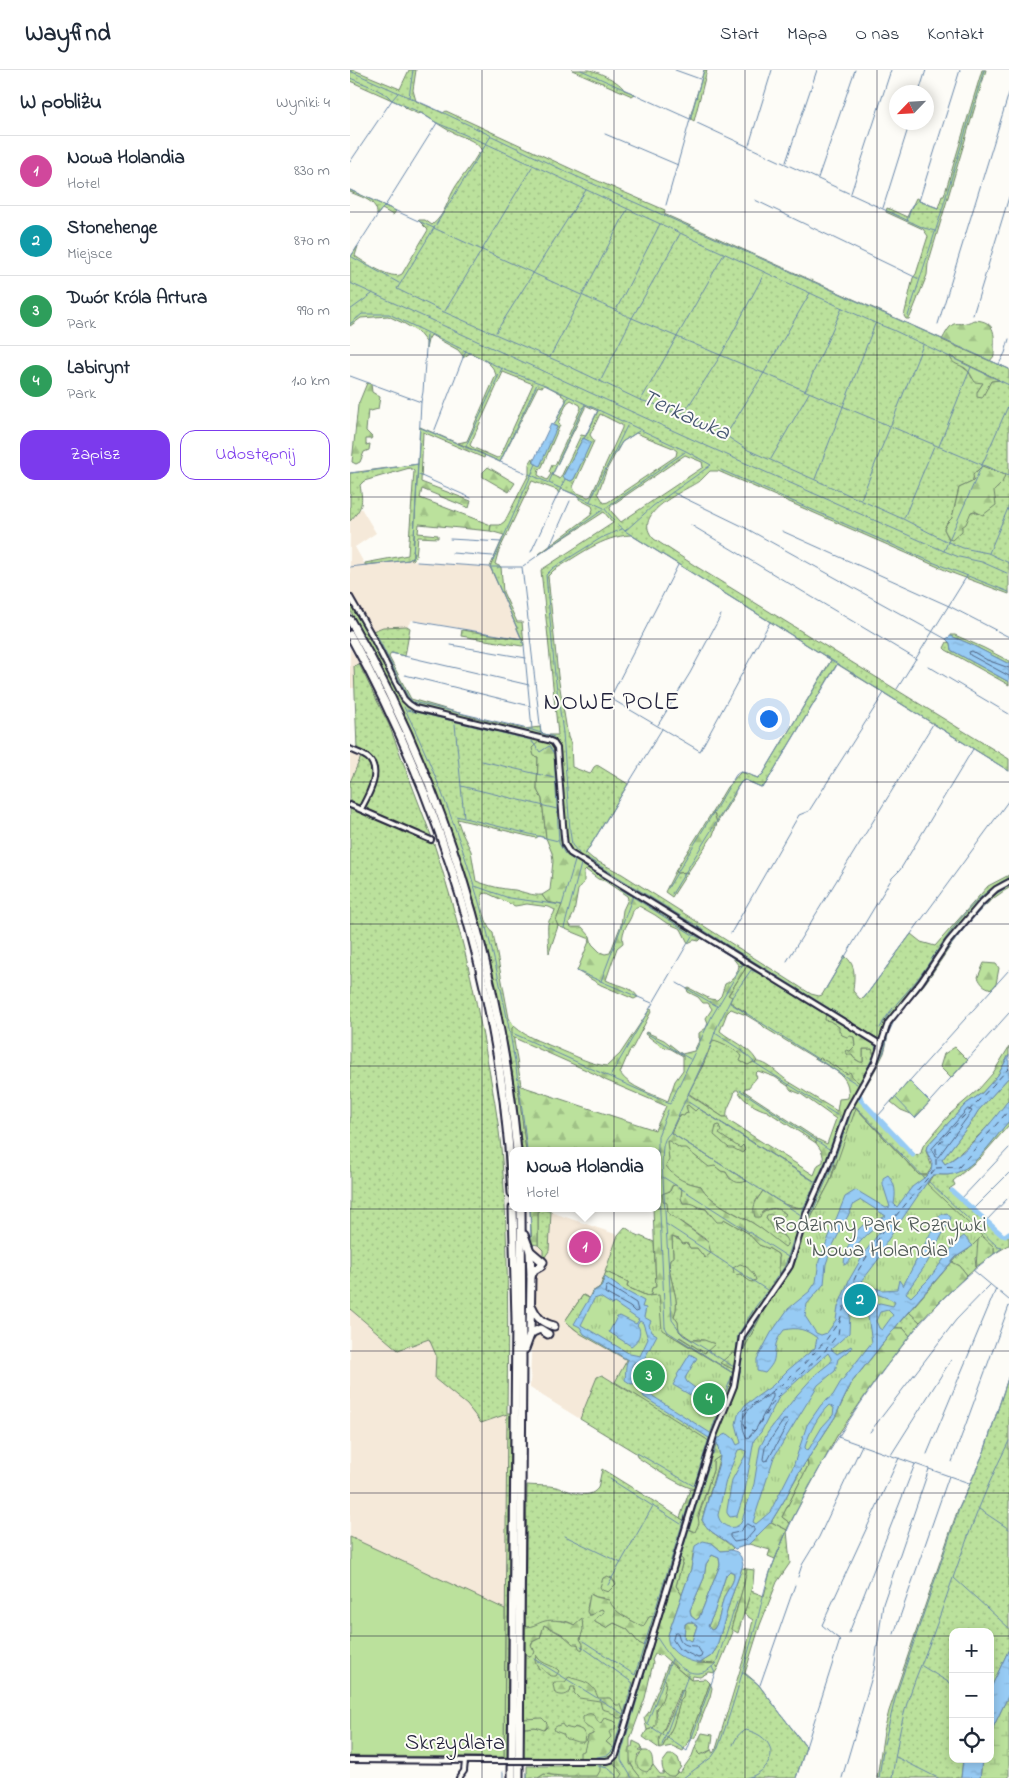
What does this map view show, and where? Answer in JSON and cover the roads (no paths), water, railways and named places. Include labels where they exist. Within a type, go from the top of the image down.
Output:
[{"type":"highway","points":[[350,620],[379,674],[416,752],[462,876],[480,942],[498,1021],[517,1147]]},
{"type":"highway","points":[[350,636],[386,705],[412,762],[437,827],[464,909],[483,985],[497,1056],[509,1149]]},
{"type":"highway","points":[[512,1778],[516,1320],[513,1212]]},
{"type":"highway","points":[[519,1778],[522,1359],[520,1212]]},
{"type":"highway","points":[[521,1220],[526,1243],[530,1251],[542,1264],[530,1276]]},
{"type":"highway","points":[[522,1359],[530,1335],[530,1251]]},
{"type":"highway","points":[[531,1302],[538,1318],[554,1326]]},
{"type":"highway","points":[[530,1335],[540,1329],[548,1334]]},
{"type":"street","points":[[350,597],[404,699],[409,704],[424,710],[548,740],[555,744],[558,748],[564,837],[570,853],[880,1044]]},
{"type":"street","points":[[350,749],[369,759],[374,769],[374,778],[360,810]]},
{"type":"street","points":[[350,805],[431,840]]},
{"type":"street","name":"Skrzydlata","points":[[350,1760],[606,1761],[611,1760],[616,1755],[714,1438],[736,1379],[742,1336],[790,1266],[799,1230],[826,1170],[843,1121],[875,1062],[889,1020],[921,982],[948,942],[988,896],[1009,882]]},
{"type":"street","points":[[459,1778],[464,1771],[465,1761]]},
{"type":"water","points":[[551,424],[557,427],[540,466],[534,463],[534,460]]},
{"type":"water","points":[[583,438],[591,442],[574,479],[571,481],[565,479],[563,476]]},
{"type":"water","points":[[951,636],[1009,664],[1009,682],[951,650],[950,643],[946,639]]},
{"type":"water","points":[[1009,1055],[1009,1077],[978,1111],[942,1160],[945,1164],[972,1144],[1009,1099],[1009,1121],[984,1152],[970,1165],[953,1174],[933,1175],[930,1178],[885,1244],[884,1252],[862,1281],[868,1287],[883,1290],[897,1289],[899,1280],[903,1286],[940,1215],[947,1213],[951,1218],[927,1263],[906,1293],[911,1297],[929,1279],[957,1241],[964,1236],[973,1246],[956,1257],[902,1319],[852,1382],[835,1417],[798,1474],[771,1522],[749,1544],[735,1549],[709,1529],[702,1520],[719,1463],[720,1456],[717,1443],[644,1397],[637,1383],[631,1384],[625,1380],[628,1360],[584,1334],[580,1327],[574,1324],[593,1292],[601,1287],[605,1277],[644,1301],[642,1307],[646,1308],[644,1317],[651,1321],[649,1325],[652,1332],[657,1335],[641,1365],[634,1363],[632,1366],[651,1395],[715,1436],[720,1438],[728,1434],[737,1445],[741,1443],[736,1424],[738,1415],[745,1405],[772,1386],[815,1348],[817,1338],[809,1333],[797,1329],[784,1330],[777,1342],[774,1360],[771,1365],[765,1373],[757,1371],[757,1359],[771,1333],[788,1309],[810,1291],[816,1282],[819,1261],[845,1197],[856,1190],[886,1208],[890,1207],[883,1185],[883,1178],[888,1175],[894,1185],[894,1204],[897,1207],[912,1187],[931,1171],[932,1163],[926,1150],[927,1146],[966,1104],[982,1093],[998,1075]],"holes":[[[861,1200],[886,1216],[866,1223],[857,1231],[850,1242],[844,1265],[851,1260],[862,1240],[881,1225],[882,1229],[865,1252],[849,1280],[838,1307],[836,1320],[827,1333],[821,1335],[816,1333],[805,1316],[807,1304],[824,1284],[826,1264],[832,1247],[854,1204]],[[871,1292],[895,1302],[893,1306],[880,1303],[870,1306],[868,1317],[872,1342],[833,1395],[821,1405],[807,1425],[793,1467],[770,1512],[756,1524],[753,1522],[774,1457],[818,1385],[835,1371],[838,1359],[852,1348],[851,1346],[837,1354],[831,1349],[849,1333],[850,1313],[856,1297]],[[600,1297],[613,1305],[614,1303],[639,1320],[636,1324],[620,1316],[617,1317],[609,1332],[631,1346],[639,1336],[640,1330],[637,1325],[640,1321],[643,1323],[648,1339],[640,1356],[630,1354],[581,1325],[594,1299]],[[888,1310],[893,1315],[882,1330],[876,1321],[880,1312]],[[828,1353],[831,1362],[815,1375],[797,1395],[768,1432],[760,1447],[754,1484],[741,1523],[734,1527],[724,1525],[718,1515],[726,1480],[738,1450],[743,1449],[746,1451],[745,1456],[732,1480],[727,1510],[730,1517],[737,1516],[745,1491],[754,1440],[761,1432],[779,1397]],[[829,1405],[834,1408],[833,1415],[822,1427],[809,1449],[806,1450],[805,1447],[809,1436],[821,1414]]]},
{"type":"water","points":[[690,1354],[697,1358],[685,1378],[687,1382],[702,1393],[699,1400],[673,1385]]},
{"type":"water","points":[[703,1541],[712,1543],[721,1551],[731,1550],[737,1552],[741,1557],[743,1565],[716,1649],[711,1656],[700,1663],[685,1659],[676,1653],[669,1645],[668,1638],[691,1569],[695,1546]],"holes":[[[712,1555],[719,1558],[720,1565],[699,1618],[696,1620],[691,1616],[690,1610],[704,1578],[706,1564]],[[730,1571],[734,1573],[734,1579],[723,1599],[716,1625],[711,1630],[708,1626],[726,1575]],[[692,1622],[697,1626],[692,1641],[684,1638],[685,1624]]]},
{"type":"water","points":[[1009,1649],[1009,1694],[994,1726],[994,1718],[994,1681]]},
{"type":"water","points":[[963,1763],[982,1763],[980,1778],[961,1778]]},
{"type":"waterway","points":[[409,97],[413,70]]},
{"type":"waterway","points":[[581,70],[690,119]]},
{"type":"waterway","points":[[675,70],[700,79]]},
{"type":"waterway","points":[[666,205],[704,70]]},
{"type":"waterway","points":[[749,145],[772,70]]},
{"type":"waterway","points":[[786,162],[817,70]]},
{"type":"waterway","points":[[818,178],[855,70]]},
{"type":"waterway","points":[[851,193],[891,70]]},
{"type":"waterway","points":[[921,85],[926,70]]},
{"type":"waterway","points":[[941,209],[919,201],[960,70]]},
{"type":"waterway","points":[[908,316],[984,70]]},
{"type":"waterway","points":[[350,71],[444,113],[571,174],[1009,369]]},
{"type":"waterway","points":[[350,78],[372,87],[392,100],[419,112],[437,123],[487,144],[1009,385]]},
{"type":"waterway","points":[[350,162],[398,93]]},
{"type":"waterway","points":[[938,324],[1009,93]]},
{"type":"waterway","points":[[350,258],[437,123]]},
{"type":"waterway","points":[[697,123],[924,228],[935,231]]},
{"type":"waterway","points":[[883,208],[907,130]]},
{"type":"waterway","points":[[605,134],[678,165]]},
{"type":"waterway","points":[[491,136],[397,289],[640,400],[661,406],[681,416],[711,426],[748,450],[903,519],[948,542],[963,548],[988,553],[1009,563]]},
{"type":"waterway","points":[[445,311],[532,167]]},
{"type":"waterway","points":[[350,190],[632,318],[1009,476]]},
{"type":"waterway","points":[[496,332],[586,190]]},
{"type":"waterway","points":[[973,315],[1009,197]]},
{"type":"waterway","points":[[755,200],[919,279]]},
{"type":"waterway","points":[[907,221],[912,205],[918,201]]},
{"type":"waterway","points":[[550,357],[627,210]]},
{"type":"waterway","points":[[616,310],[660,224]]},
{"type":"waterway","points":[[600,382],[632,318],[680,234]]},
{"type":"waterway","points":[[641,400],[724,254]]},
{"type":"waterway","points":[[352,257],[399,283]]},
{"type":"waterway","points":[[682,416],[721,355],[765,272]]},
{"type":"waterway","name":"Terkawka","points":[[350,283],[709,447],[944,551],[959,557],[982,562],[1009,574]]},
{"type":"waterway","points":[[726,435],[810,293]]},
{"type":"waterway","points":[[350,310],[372,294]]},
{"type":"waterway","points":[[805,391],[842,308]]},
{"type":"waterway","points":[[350,324],[362,314],[389,314],[505,370],[545,385],[686,451],[711,465],[653,506],[625,531]]},
{"type":"waterway","points":[[815,479],[875,324]]},
{"type":"waterway","points":[[421,402],[427,334]]},
{"type":"waterway","points":[[999,364],[1009,339]]},
{"type":"waterway","points":[[861,499],[923,345]]},
{"type":"waterway","points":[[434,432],[466,350]]},
{"type":"waterway","points":[[939,446],[971,367]]},
{"type":"waterway","points":[[466,446],[502,368]]},
{"type":"waterway","points":[[350,376],[421,402],[413,557],[409,560],[350,567]]},
{"type":"waterway","points":[[500,462],[537,384]]},
{"type":"waterway","points":[[771,459],[809,393]]},
{"type":"waterway","points":[[554,425],[568,397]]},
{"type":"waterway","points":[[549,482],[585,404]]},
{"type":"waterway","points":[[944,551],[1009,404]]},
{"type":"waterway","points":[[584,439],[598,410]]},
{"type":"waterway","points":[[590,501],[627,426]]},
{"type":"waterway","points":[[421,428],[526,473]]},
{"type":"waterway","points":[[614,455],[622,442],[639,431]]},
{"type":"waterway","points":[[904,518],[934,446]]},
{"type":"waterway","points":[[523,566],[685,452]]},
{"type":"waterway","points":[[363,472],[418,464]]},
{"type":"waterway","points":[[493,561],[536,464]]},
{"type":"waterway","points":[[721,470],[932,562],[1009,592]]},
{"type":"waterway","points":[[350,473],[359,472]]},
{"type":"waterway","points":[[529,474],[604,508],[614,520]]},
{"type":"waterway","points":[[419,475],[471,498]]},
{"type":"waterway","points":[[531,552],[565,479]]},
{"type":"waterway","points":[[674,493],[742,526],[946,639]]},
{"type":"waterway","points":[[550,546],[570,501]]},
{"type":"waterway","points":[[989,553],[1009,506]]},
{"type":"waterway","points":[[618,525],[1009,771]]},
{"type":"waterway","points":[[691,525],[916,659]]},
{"type":"waterway","points":[[579,853],[572,845],[570,831],[563,733],[555,675],[546,575],[553,568],[601,538],[622,529]]},
{"type":"waterway","points":[[782,531],[949,606],[1009,637]]},
{"type":"waterway","points":[[450,539],[501,542]]},
{"type":"waterway","points":[[452,553],[493,556]]},
{"type":"waterway","points":[[417,562],[490,567],[522,567],[541,733]]},
{"type":"waterway","points":[[678,565],[610,698],[700,751],[770,622]]},
{"type":"waterway","points":[[491,568],[524,645],[532,729]]},
{"type":"waterway","points":[[897,689],[967,576]]},
{"type":"waterway","points":[[350,603],[401,700]]},
{"type":"waterway","points":[[658,725],[690,673],[721,615]]},
{"type":"waterway","points":[[414,621],[522,639]]},
{"type":"waterway","points":[[377,636],[408,697],[413,702],[554,737]]},
{"type":"waterway","points":[[451,645],[526,658]]},
{"type":"waterway","points":[[391,653],[529,685]]},
{"type":"waterway","points":[[668,888],[736,775],[744,772],[758,778],[763,774],[831,661]]},
{"type":"waterway","points":[[672,894],[741,782],[745,780],[761,787],[765,785],[837,665]]},
{"type":"waterway","points":[[928,666],[1009,714]]},
{"type":"waterway","points":[[405,675],[530,706]]},
{"type":"waterway","points":[[731,933],[799,815],[809,811],[884,693]]},
{"type":"waterway","points":[[404,707],[450,813],[485,923],[511,1036],[527,1147]]},
{"type":"waterway","points":[[407,710],[531,740],[540,752],[549,746],[554,754],[559,843],[565,854],[575,861],[562,905],[509,898],[475,886]]},
{"type":"waterway","points":[[455,724],[464,817]]},
{"type":"waterway","points":[[787,961],[933,724]]},
{"type":"waterway","points":[[662,729],[584,856],[877,1038]]},
{"type":"waterway","points":[[825,990],[892,878],[900,870],[973,749]]},
{"type":"waterway","points":[[482,761],[554,778]]},
{"type":"waterway","points":[[461,786],[557,809]]},
{"type":"waterway","points":[[864,998],[1009,800]]},
{"type":"waterway","points":[[456,816],[558,841]]},
{"type":"waterway","points":[[510,1032],[670,1104],[712,1016],[743,964],[703,939],[693,935],[581,864],[564,928]]},
{"type":"waterway","points":[[880,1028],[889,1013],[917,980],[960,919],[983,895],[1009,878]]},
{"type":"waterway","points":[[860,1096],[884,1051],[888,1034],[895,1019],[968,924],[994,895],[1009,886]]},
{"type":"waterway","points":[[601,981],[633,896]]},
{"type":"waterway","points":[[611,1075],[692,936]]},
{"type":"waterway","points":[[709,1050],[716,1029],[732,997],[751,970],[875,1045],[876,1050],[839,1122],[826,1160],[804,1207],[795,1233]]},
{"type":"waterway","points":[[877,1117],[1009,970]]},
{"type":"waterway","points":[[577,971],[652,1003]]},
{"type":"waterway","points":[[677,983],[717,1006]]},
{"type":"waterway","points":[[730,1003],[857,1084]]},
{"type":"waterway","points":[[895,1097],[915,1118],[1009,1013]]},
{"type":"waterway","points":[[646,1033],[690,1059]]},
{"type":"waterway","points":[[715,1033],[741,1050],[755,1063],[840,1117]]},
{"type":"waterway","points":[[707,1054],[665,1140],[663,1151],[662,1164],[672,1320],[683,1335],[734,1367],[738,1335],[785,1266],[794,1238]]},
{"type":"waterway","points":[[909,1081],[929,1101]]},
{"type":"waterway","points":[[740,1090],[829,1149]]},
{"type":"waterway","points":[[860,1096],[861,1100],[913,1155]]},
{"type":"waterway","points":[[685,1100],[815,1182]]},
{"type":"waterway","points":[[727,1411],[739,1378],[745,1341],[791,1271],[797,1257],[802,1235],[831,1170],[853,1107],[855,1106],[924,1178]]},
{"type":"waterway","points":[[658,1147],[658,1136],[668,1110]]},
{"type":"waterway","points":[[671,1133],[801,1215]]},
{"type":"waterway","points":[[961,1199],[1009,1148]]},
{"type":"waterway","points":[[973,1209],[1009,1173]]},
{"type":"waterway","points":[[663,1177],[788,1257]]},
{"type":"waterway","points":[[683,1778],[712,1757],[718,1748],[729,1718],[771,1570],[789,1526],[823,1462],[862,1401],[908,1337],[961,1282],[1002,1248],[998,1247],[928,1181]]},
{"type":"waterway","points":[[952,1191],[1002,1235],[1005,1236],[1009,1233]]},
{"type":"waterway","points":[[986,1221],[1009,1197]]},
{"type":"waterway","points":[[530,1212],[531,1244]]},
{"type":"waterway","points":[[660,1212],[665,1327],[668,1332],[733,1373],[718,1412]]},
{"type":"waterway","points":[[666,1224],[767,1290]]},
{"type":"waterway","points":[[973,1270],[1009,1300]]},
{"type":"waterway","points":[[870,1432],[956,1320],[990,1285]]},
{"type":"waterway","points":[[927,1454],[996,1289]]},
{"type":"waterway","points":[[952,1462],[1009,1306]]},
{"type":"waterway","points":[[891,1455],[951,1360]]},
{"type":"waterway","points":[[884,1744],[896,1695],[959,1509],[984,1452],[1009,1375]]},
{"type":"waterway","points":[[711,1432],[717,1416]]},
{"type":"waterway","points":[[838,1437],[969,1483]]},
{"type":"waterway","points":[[637,1453],[694,1486],[709,1438]]},
{"type":"waterway","points":[[892,1778],[905,1709],[980,1506],[1009,1441]]},
{"type":"waterway","points":[[713,1454],[717,1443]]},
{"type":"waterway","points":[[798,1577],[802,1565],[819,1537],[862,1445]]},
{"type":"waterway","points":[[806,1747],[840,1640],[822,1625],[899,1458]]},
{"type":"waterway","points":[[632,1778],[621,1760],[621,1754],[710,1462]]},
{"type":"waterway","points":[[849,1633],[915,1464]]},
{"type":"waterway","points":[[842,1778],[874,1670],[883,1604],[929,1469]]},
{"type":"waterway","points":[[894,1634],[949,1476]]},
{"type":"waterway","points":[[610,1479],[681,1524]]},
{"type":"waterway","points":[[583,1641],[635,1675],[692,1493]]},
{"type":"waterway","points":[[608,1585],[653,1506]]},
{"type":"waterway","points":[[979,1509],[1009,1529]]},
{"type":"waterway","points":[[565,1536],[621,1563]]},
{"type":"waterway","points":[[954,1578],[1009,1628]]},
{"type":"waterway","points":[[760,1685],[795,1585]]},
{"type":"waterway","points":[[656,1636],[674,1661],[689,1672],[698,1673],[707,1670],[716,1663],[737,1602]]},
{"type":"waterway","points":[[581,1646],[633,1683],[613,1750],[608,1755],[597,1757]]},
{"type":"waterway","points":[[534,1659],[623,1714]]},
{"type":"waterway","points":[[672,1659],[647,1724],[687,1751],[715,1673],[712,1667]]},
{"type":"waterway","points":[[922,1666],[949,1683]]},
{"type":"waterway","points":[[742,1672],[758,1684],[806,1747],[796,1778]]},
{"type":"waterway","points":[[662,1745],[689,1673]]},
{"type":"waterway","points":[[733,1745],[741,1732],[746,1730],[756,1733],[769,1744],[771,1758],[762,1771],[753,1776]]},
{"type":"waterway","points":[[879,1778],[883,1750]]},
{"type":"waterway","points":[[896,1757],[938,1778]]},
{"type":"waterway","points":[[598,1766],[608,1768],[619,1778]]},
{"type":"waterway","points":[[503,1772],[503,1778]]},
{"type":"waterway","points":[[527,1773],[527,1778]]},
{"type":"waterway","points":[[746,1778],[753,1776],[753,1778]]},
{"type":"place","name":"Nowa Holandia","points":[[585,1247]]},
{"type":"place","name":"Stonehenge","points":[[860,1300]]},
{"type":"place","name":"Dwór Króla Artura","points":[[649,1376]]},
{"type":"place","name":"Labirynt","points":[[709,1399]]},
{"type":"district","name":"NOWE POLE","points":[[612,703]]},
{"type":"park label","name":"Rodzinny Park Rozrywki \"Nowa Holandia\"","points":[[880,1238]]}]
